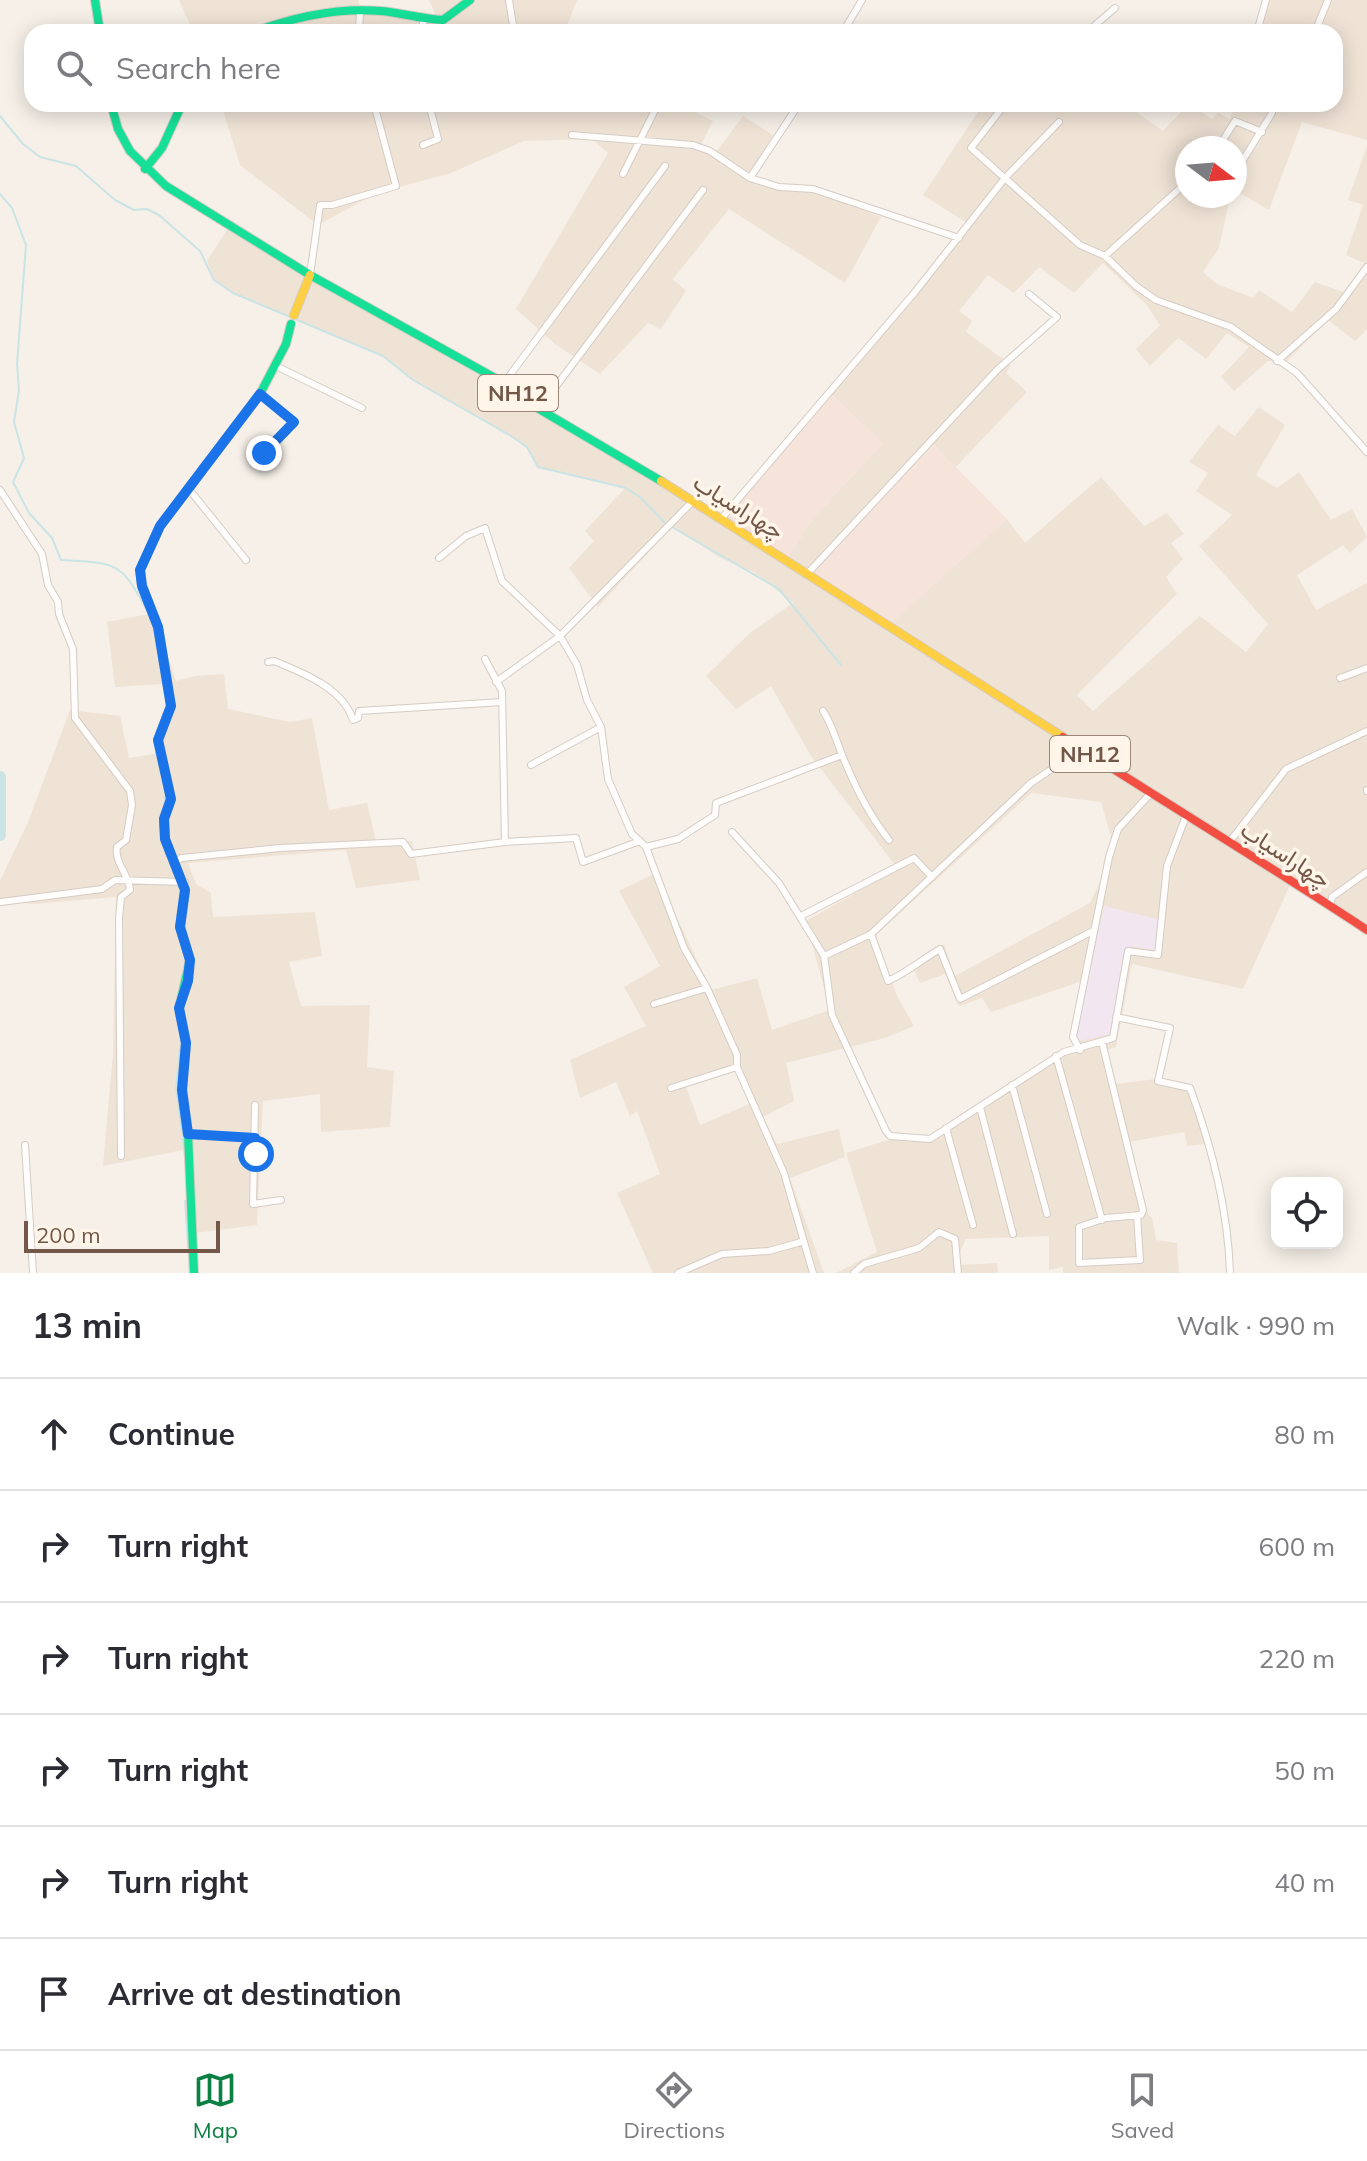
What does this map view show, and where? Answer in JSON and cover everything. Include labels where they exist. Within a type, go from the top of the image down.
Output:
[{"type":"main road","points":[[95,0],[99,24]]},
{"type":"main road","points":[[275,24],[303,14],[360,11],[443,20],[470,0]]},
{"type":"main road","name":"چهاراسیاب","points":[[112,112],[123,141],[145,169],[310,275],[504,383],[539,409],[694,500],[1186,816],[1231,840],[1367,930]]},
{"type":"main road","points":[[145,169],[162,148],[178,112]]},
{"type":"main road","points":[[194,1273],[187,1171],[188,1134],[182,1090],[186,1043],[179,1008],[188,981],[190,960],[180,927],[185,882],[165,839],[164,819],[171,799],[158,740],[171,706],[158,627],[142,586],[140,570],[153,538],[260,394],[276,366],[310,275]]},
{"type":"street","points":[[509,0],[513,24]]},
{"type":"street","points":[[848,24],[862,0]]},
{"type":"street","points":[[1259,24],[1266,0]]},
{"type":"street","points":[[1318,24],[1328,0]]},
{"type":"street","points":[[1096,24],[1115,8]]},
{"type":"street","points":[[359,24],[360,11]]},
{"type":"street","points":[[423,24],[424,20]]},
{"type":"street","points":[[310,275],[320,205],[332,205],[396,186],[376,112]]},
{"type":"street","points":[[423,145],[438,139],[431,112]]},
{"type":"street","points":[[623,174],[654,112]]},
{"type":"street","points":[[750,178],[794,112]]},
{"type":"street","points":[[999,112],[971,148],[1080,245],[1105,256],[1156,300],[1231,327],[1297,373],[1367,452]]},
{"type":"street","points":[[1247,155],[1272,113]]},
{"type":"street","points":[[1226,136],[1235,121],[1262,132]]},
{"type":"street","points":[[721,520],[959,238],[1005,178],[1059,122]]},
{"type":"street","points":[[572,135],[639,139],[702,148],[750,178],[779,187],[813,189],[959,238]]},
{"type":"street","points":[[504,383],[665,166]]},
{"type":"street","points":[[539,409],[703,190]]},
{"type":"street","points":[[1105,256],[1175,193]]},
{"type":"street","points":[[1277,361],[1336,309],[1367,267]]},
{"type":"street","points":[[808,573],[997,370],[1057,317],[1029,294]]},
{"type":"street","points":[[276,366],[362,408]]},
{"type":"street","points":[[260,394],[294,422],[264,453]]},
{"type":"street","points":[[1358,442],[1367,437]]},
{"type":"street","points":[[188,488],[246,560]]},
{"type":"street","points":[[0,490],[42,554],[48,585],[58,602],[59,614],[73,649],[75,718],[130,791],[132,805],[126,840],[117,847],[116,854],[129,879],[130,890],[121,897],[119,918],[121,1156]]},
{"type":"street","points":[[496,682],[560,636],[694,500]]},
{"type":"street","points":[[439,558],[466,536],[485,528],[502,581],[560,636],[577,665],[587,700],[601,727],[608,779],[632,834],[646,847],[684,948],[707,988],[737,1055],[737,1067],[784,1173],[801,1242],[813,1273]]},
{"type":"street","points":[[485,659],[502,702],[505,842]]},
{"type":"street","points":[[268,662],[274,661],[326,686],[349,708],[353,720],[358,718],[359,711],[502,702]]},
{"type":"street","points":[[1340,678],[1367,668]]},
{"type":"street","points":[[823,711],[832,724],[842,755],[870,816],[889,840]]},
{"type":"street","points":[[531,765],[601,727]]},
{"type":"street","points":[[1231,840],[1286,769],[1367,731]]},
{"type":"street","points":[[824,956],[871,934],[1031,783],[1052,769],[1072,742]]},
{"type":"street","points":[[646,847],[678,839],[715,815],[716,803],[842,755]]},
{"type":"street","points":[[1080,1050],[1073,1037],[1109,857],[1118,829],[1151,793]]},
{"type":"street","points":[[732,832],[779,883],[824,956],[832,1015],[886,1131],[890,1136],[930,1139],[1056,1056],[1113,1038],[1128,951],[1158,955],[1167,866],[1186,816]]},
{"type":"street","points":[[176,862],[181,858],[280,848],[403,842],[411,854],[505,842],[576,838],[583,862],[640,841]]},
{"type":"street","points":[[801,916],[914,858],[932,877]]},
{"type":"street","points":[[1330,906],[1332,897],[1367,872]]},
{"type":"street","points":[[1,902],[102,889],[115,880],[185,882]]},
{"type":"street","points":[[871,934],[888,981],[911,970],[918,961],[940,949],[960,999],[1093,931]]},
{"type":"street","points":[[654,1004],[707,988]]},
{"type":"street","points":[[1116,1017],[1170,1028],[1158,1081],[1190,1088],[1205,1130],[1229,1234],[1230,1273]]},
{"type":"street","points":[[1102,1042],[1143,1210],[1137,1215],[1079,1227],[1079,1263],[1140,1260],[1137,1215]]},
{"type":"street","points":[[1056,1056],[1102,1220]]},
{"type":"street","points":[[671,1088],[737,1067]]},
{"type":"street","points":[[1012,1085],[1047,1214]]},
{"type":"street","points":[[255,1105],[253,1204],[281,1200]]},
{"type":"street","points":[[980,1107],[1013,1234]]},
{"type":"street","points":[[946,1128],[973,1225]]},
{"type":"street","points":[[188,1134],[255,1138]]},
{"type":"street","points":[[25,1145],[33,1273]]},
{"type":"street","points":[[854,1273],[864,1264],[919,1248],[939,1232],[955,1239],[958,1273]]},
{"type":"street","points":[[678,1273],[722,1254],[769,1251],[801,1242]]},
{"type":"shaded area","points":[[179,0],[358,0],[361,11],[438,20],[429,0],[577,0],[568,24],[190,24]]},
{"type":"shaded area","points":[[1262,0],[1367,0],[1367,140],[1302,122],[1269,210],[1247,197],[1247,136],[1175,136],[1175,208],[1228,208],[1219,248],[1203,272],[1217,284],[1253,298],[1259,290],[1292,312],[1315,282],[1346,293],[1364,263],[1346,255],[1363,205],[1348,200],[1367,146],[1367,329],[1355,341],[1328,320],[1287,361],[1268,361],[1234,391],[1221,377],[1249,347],[1227,333],[1206,359],[1178,338],[1150,366],[1136,349],[1160,325],[1145,303],[1103,263],[1074,293],[1039,267],[1014,293],[988,275],[959,311],[972,321],[966,332],[1011,365],[1006,373],[1027,392],[954,469],[930,441],[887,626],[1007,519],[1025,543],[1101,477],[1144,526],[1167,513],[1184,534],[1171,543],[1183,559],[1166,577],[1177,594],[1077,695],[1093,711],[1200,616],[1246,652],[1268,624],[1199,546],[1232,515],[1196,491],[1208,473],[1189,462],[1218,425],[1235,436],[1259,407],[1285,425],[1256,475],[1277,488],[1299,472],[1331,520],[1352,509],[1367,537],[1350,553],[1343,545],[1297,575],[1316,610],[1367,583],[1367,930],[1291,883],[1243,989],[1132,964],[1116,1047],[1107,1050],[1116,1084],[1156,1079],[1186,1088],[1206,1144],[1187,1146],[1184,1132],[1129,1142],[1156,1240],[1177,1243],[1179,1273],[1063,1273],[1063,1267],[1049,1270],[1049,1236],[966,1239],[960,1252],[960,1265],[997,1263],[998,1273],[836,1273],[877,1252],[846,1153],[891,1139],[932,1142],[1074,1046],[1088,979],[991,1012],[982,998],[959,1006],[945,974],[920,983],[911,963],[944,944],[955,976],[1090,903],[1115,851],[1101,802],[1031,793],[876,935],[897,996],[914,1026],[885,1038],[786,1063],[794,1101],[763,1117],[777,1144],[839,1129],[845,1157],[790,1178],[824,1273],[653,1273],[617,1193],[660,1174],[637,1111],[630,1116],[616,1082],[580,1098],[570,1060],[646,1026],[624,987],[660,966],[619,891],[656,873],[711,990],[757,978],[772,1030],[830,1010],[806,921],[898,869],[811,756],[771,686],[736,709],[706,676],[751,632],[793,603],[755,573],[719,557],[672,527],[598,607],[569,568],[594,541],[585,531],[625,488],[538,467],[527,447],[413,380],[383,356],[233,293],[214,280],[207,260],[230,226],[504,383],[787,559],[813,518],[882,444],[828,391],[970,225],[923,195],[978,112],[1136,112],[1163,131],[1181,112],[1201,112],[1212,119],[1218,113],[1230,119],[1232,112],[1343,112],[1343,24],[1256,24]],"holes":[[[736,1070],[754,1102],[700,1125],[686,1087]]]},
{"type":"shaded area","points":[[223,112],[695,112],[713,121],[701,145],[716,152],[743,116],[773,135],[749,179],[820,193],[881,217],[845,283],[729,209],[673,279],[686,291],[661,329],[648,323],[600,374],[555,344],[516,309],[608,153],[592,139],[524,141],[451,173],[377,193],[318,225],[240,165]]},
{"type":"shaded area","points":[[828,391],[883,443],[813,518],[787,559],[721,520]]},
{"type":"shaded area","points":[[930,441],[1007,519],[887,627],[808,573]]},
{"type":"shaded area","points":[[154,613],[176,681],[224,674],[228,709],[290,722],[312,718],[329,810],[367,803],[377,845],[412,841],[420,880],[356,888],[346,850],[188,863],[196,884],[211,893],[213,917],[315,912],[322,956],[289,962],[301,1006],[370,1005],[367,1067],[394,1071],[390,1127],[321,1132],[320,1094],[263,1101],[257,1225],[195,1233],[183,1150],[103,1166],[113,1054],[116,897],[33,904],[0,901],[0,881],[28,822],[70,710],[120,716],[129,758],[159,753],[174,705],[162,684],[115,687],[107,622]]},
{"type":"shaded area","points":[[1104,906],[1161,920],[1155,950],[1131,946],[1118,1008],[1119,1032],[1075,1042]]},
{"type":"waterway","points":[[0,116],[23,144],[40,157],[76,166],[115,200],[134,210],[147,209],[159,215],[200,251],[214,280],[233,293],[383,356],[413,380],[527,447],[538,467],[626,488],[640,497],[666,524]]},
{"type":"waterway","points":[[0,194],[12,208],[26,245],[17,364],[19,390],[14,422],[24,458],[13,482],[29,513],[52,538],[61,560],[96,563],[117,569],[132,584],[149,614]]},
{"type":"waterway","points":[[672,527],[779,589],[841,665]]},
{"type":"waterway","points":[[156,639],[165,695]]},
{"type":"waterway","points":[[0,777],[0,835]]},
{"type":"waterway","points":[[166,792],[162,836],[170,862]]},
{"type":"waterway","points":[[177,930],[182,946]]},
{"type":"waterway","points":[[181,989],[185,975]]},
{"type":"waterway","points":[[181,1038],[176,1086],[184,1147]]},
{"type":"waterway","points":[[185,1201],[190,1273]]},
{"type":"traffic: fast","points":[[95,0],[99,24]]},
{"type":"traffic: fast","points":[[278,24],[348,10],[381,11],[443,20],[470,0]]},
{"type":"traffic: fast","points":[[113,112],[130,151],[166,186],[310,275],[504,383],[539,409],[661,481]]},
{"type":"traffic: fast","points":[[145,169],[162,148],[178,112]]},
{"type":"traffic: fast","points":[[194,1273],[188,1134],[182,1090],[186,1043],[179,1008],[190,960],[180,927],[185,890],[165,839],[164,819],[171,799],[158,740],[171,706],[158,627],[142,586],[140,570],[160,526],[260,394],[286,344],[291,324]]},
{"type":"traffic: slow","points":[[294,315],[310,275]]},
{"type":"traffic: slow","points":[[661,481],[1063,737]]},
{"type":"traffic: jam","points":[[1063,737],[1367,930]]},
{"type":"route","points":[[256,1154],[255,1138],[188,1134],[182,1090],[186,1043],[179,1008],[188,981],[190,960],[180,927],[185,882],[165,839],[164,819],[171,799],[168,772],[158,740],[171,706],[163,668],[162,644],[142,586],[140,570],[160,526],[260,394],[294,422],[264,453]]}]
